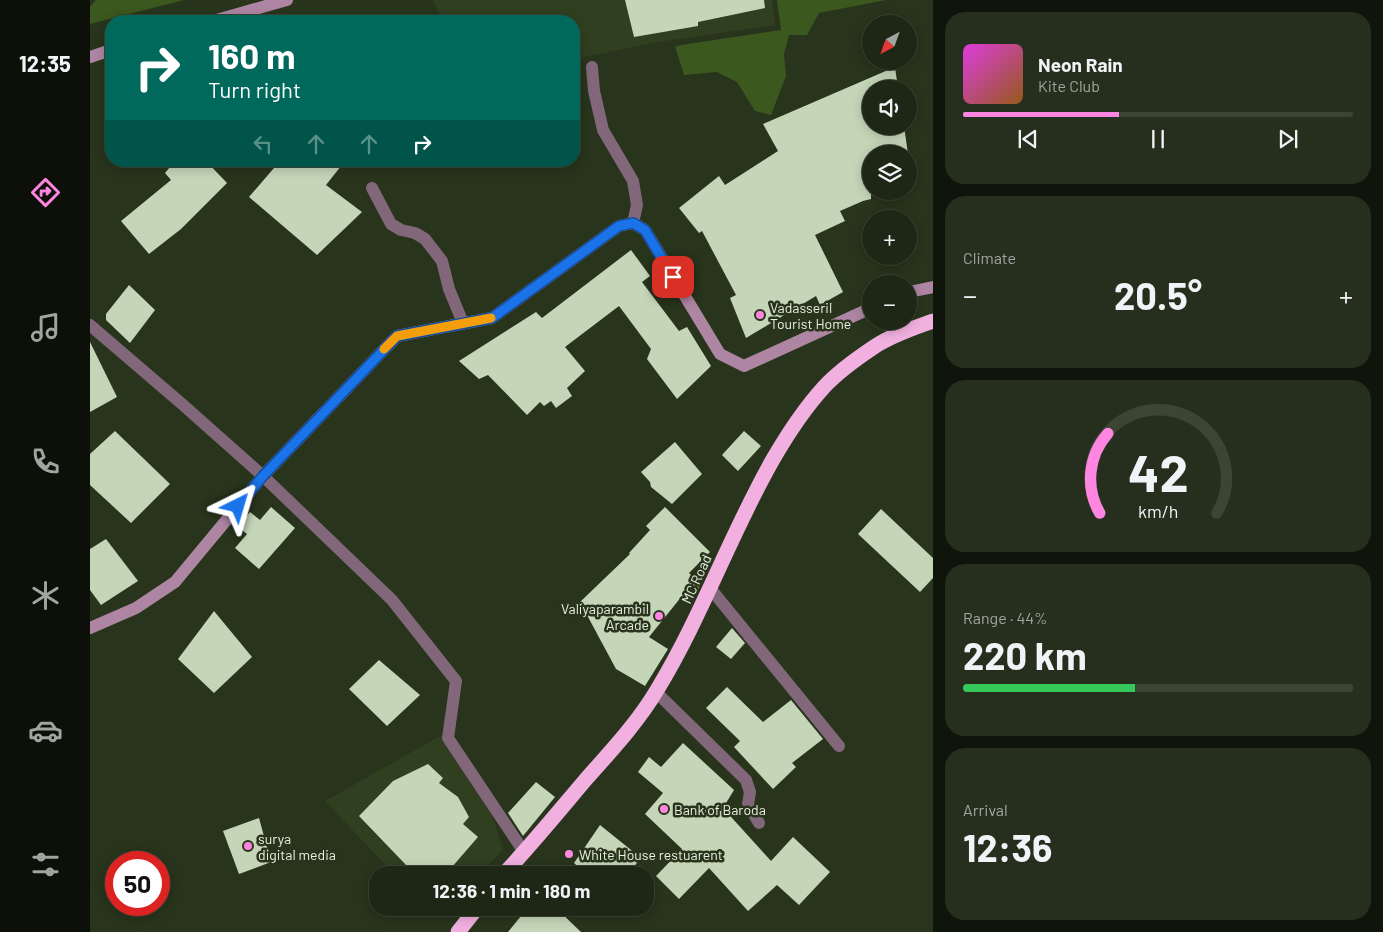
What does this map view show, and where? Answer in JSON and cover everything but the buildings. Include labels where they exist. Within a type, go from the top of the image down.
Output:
[{"type":"highway","name":"MC Road","points":[[511,866],[618,743],[656,692],[675,660],[744,513],[784,441],[802,415],[825,386],[875,346],[901,333],[933,321]]},
{"type":"highway","points":[[458,932],[471,916]]},
{"type":"main road","points":[[234,15],[286,0]]},
{"type":"main road","points":[[90,57],[105,52]]},
{"type":"main road","points":[[90,628],[136,608],[175,582],[263,476],[397,336],[492,318],[619,226],[633,223],[645,230],[720,354],[744,366],[862,312]]},
{"type":"main road","points":[[917,290],[933,287]]},
{"type":"street","points":[[592,66],[594,91],[603,130],[633,181],[637,205],[633,223]]},
{"type":"street","points":[[372,188],[391,224],[425,239],[442,261],[449,289],[463,323]]},
{"type":"street","points":[[90,325],[263,476],[392,600],[456,681],[448,738],[524,852]]},
{"type":"street","points":[[710,588],[839,746]]},
{"type":"street","points":[[656,692],[746,780],[750,792],[748,804],[759,824]]},
{"type":"shaded area","points":[[433,0],[772,0],[775,25],[652,43],[580,58],[580,15],[440,15]]},
{"type":"shaded area","points":[[442,735],[490,808],[503,850],[487,866],[386,866],[325,801]]},
{"type":"green space","points":[[96,0],[184,0],[125,15],[105,15],[105,20],[90,24],[90,7]]},
{"type":"green space","points":[[777,0],[886,0],[819,13],[807,35],[789,35],[784,54],[786,76],[771,115],[755,111],[737,82],[717,72],[684,75],[675,46],[781,30]]},
{"type":"slow traffic","points":[[384,349],[397,336],[491,318]]},
{"type":"place","name":"Vadasseril Tourist Home","points":[[760,315]]},
{"type":"place","name":"Valiyaparambil Arcade","points":[[659,616]]},
{"type":"place","name":"Bank of Baroda","points":[[664,809]]},
{"type":"place","name":"surya digital media","points":[[248,846]]},
{"type":"place","name":"White House restuarent","points":[[569,854]]},
{"type":"route","points":[[238,506],[263,476],[397,336],[492,318],[619,226],[633,223],[645,230],[673,277]]}]
